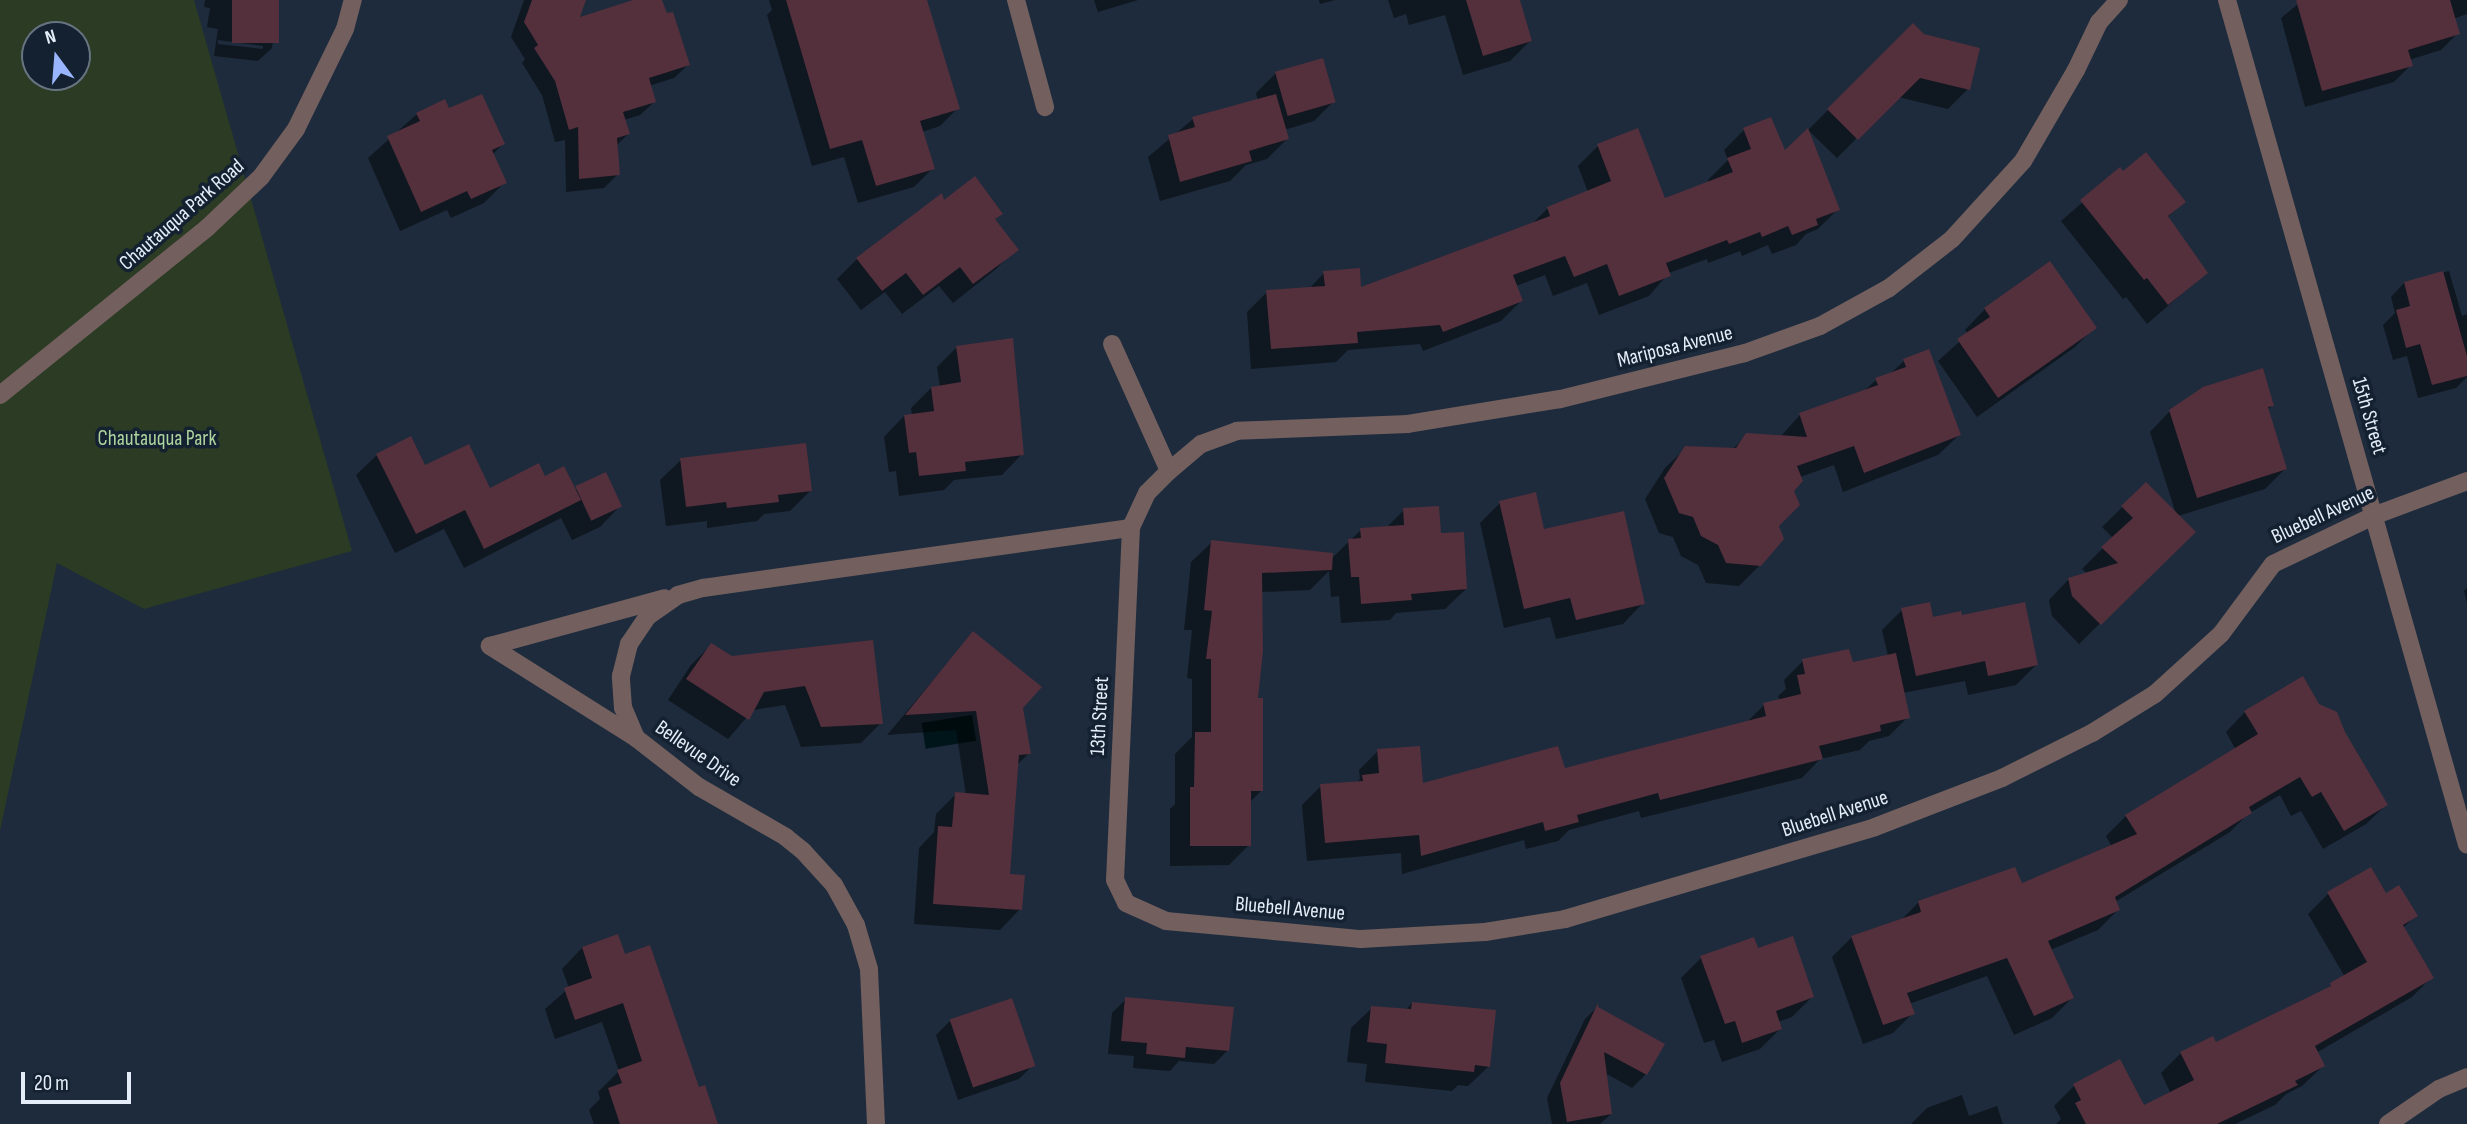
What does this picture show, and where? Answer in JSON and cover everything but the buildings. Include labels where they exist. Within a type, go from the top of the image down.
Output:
[{"type":"street","name":"Chautauqua Park Road","points":[[0,395],[168,260],[250,190],[296,129],[345,29],[353,0]]},
{"type":"street","points":[[1016,0],[1045,107]]},
{"type":"street","name":"Mariposa Avenue","points":[[1131,528],[1147,494],[1169,471],[1201,444],[1237,431],[1408,424],[1560,399],[1745,353],[1819,326],[1889,288],[1961,229],[2023,161],[2076,70],[2099,22],[2119,0]]},
{"type":"street","name":"15th Street","points":[[2227,0],[2467,845]]},
{"type":"street","points":[[1112,344],[1169,471]]},
{"type":"street","name":"Bluebell Avenue","points":[[1126,903],[1167,921],[1361,939],[1485,932],[1565,919],[1875,828],[2002,778],[2091,733],[2155,694],[2221,634],[2273,564],[2374,516],[2467,481]]},
{"type":"street","name":"Bellevue Drive","points":[[876,1124],[869,969],[856,925],[834,885],[786,837],[699,788],[635,738],[623,708],[621,676],[629,645],[647,617],[678,595],[703,588],[1131,528]]},
{"type":"street","name":"13th Street","points":[[1126,903],[1115,880],[1131,528]]},
{"type":"street","points":[[635,738],[490,646],[678,595]]},
{"type":"street","points":[[2388,1124],[2439,1089],[2467,1077]]},
{"type":"green space","name":"Chautauqua Park","points":[[0,0],[194,0],[352,551],[144,609],[57,563],[0,831]]},
{"type":"shaded area","points":[[972,715],[976,741],[926,749],[922,723]]}]
